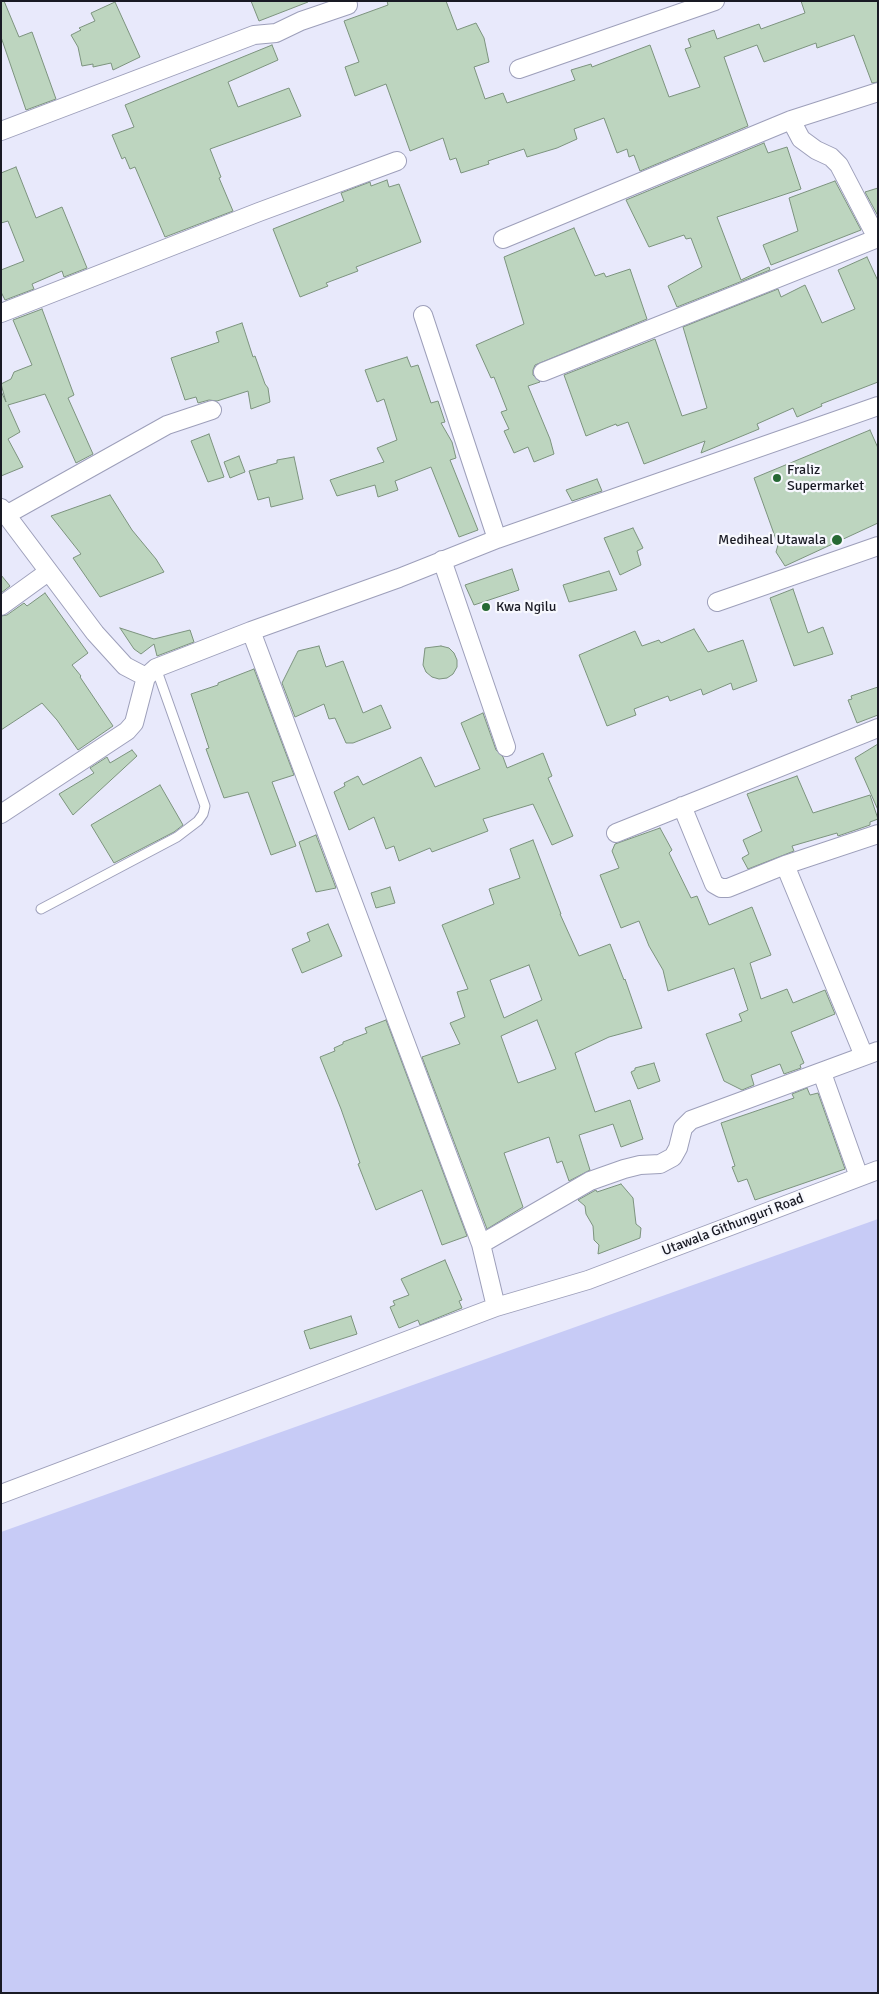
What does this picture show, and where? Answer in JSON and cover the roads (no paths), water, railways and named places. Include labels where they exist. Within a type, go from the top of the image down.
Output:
[{"type":"street","points":[[519,69],[715,1]]},
{"type":"street","points":[[1,131],[254,35],[276,33],[301,21],[348,5]]},
{"type":"street","points":[[503,239],[791,120],[878,92]]},
{"type":"street","points":[[543,372],[877,238],[840,165],[831,157],[816,150],[802,139],[791,120]]},
{"type":"street","points":[[1,313],[259,212],[397,161]]},
{"type":"street","points":[[423,315],[497,539]]},
{"type":"street","points":[[212,410],[167,425],[4,512],[95,633],[125,666],[151,672],[251,631],[497,539],[878,406]]},
{"type":"street","points":[[717,602],[878,546]]},
{"type":"street","points":[[442,560],[506,747]]},
{"type":"street","points":[[1,606],[48,572]]},
{"type":"street","points":[[251,631],[481,1244],[496,1307]]},
{"type":"street","points":[[1,814],[127,731],[134,723],[151,672]]},
{"type":"street","points":[[616,834],[878,728]]},
{"type":"street","points":[[682,806],[714,884],[721,888],[728,888],[785,865],[878,834]]},
{"type":"street","points":[[481,1244],[590,1181],[640,1165],[660,1164],[673,1157],[678,1148],[683,1128],[691,1120],[871,1054],[785,865]]},
{"type":"street","points":[[822,1073],[859,1177]]},
{"type":"street","name":"Utawala Githunguri Road","points":[[2,1492],[496,1307],[588,1280],[878,1170]]},
{"type":"lane","points":[[41,909],[177,837],[198,822],[203,814],[204,806],[151,672]]},
{"type":"place","name":"Fraliz Supermarket","points":[[777,478]]},
{"type":"place","name":"Mediheal Utawala","points":[[837,540]]},
{"type":"place","name":"Kwa Ngilu","points":[[486,607]]}]
